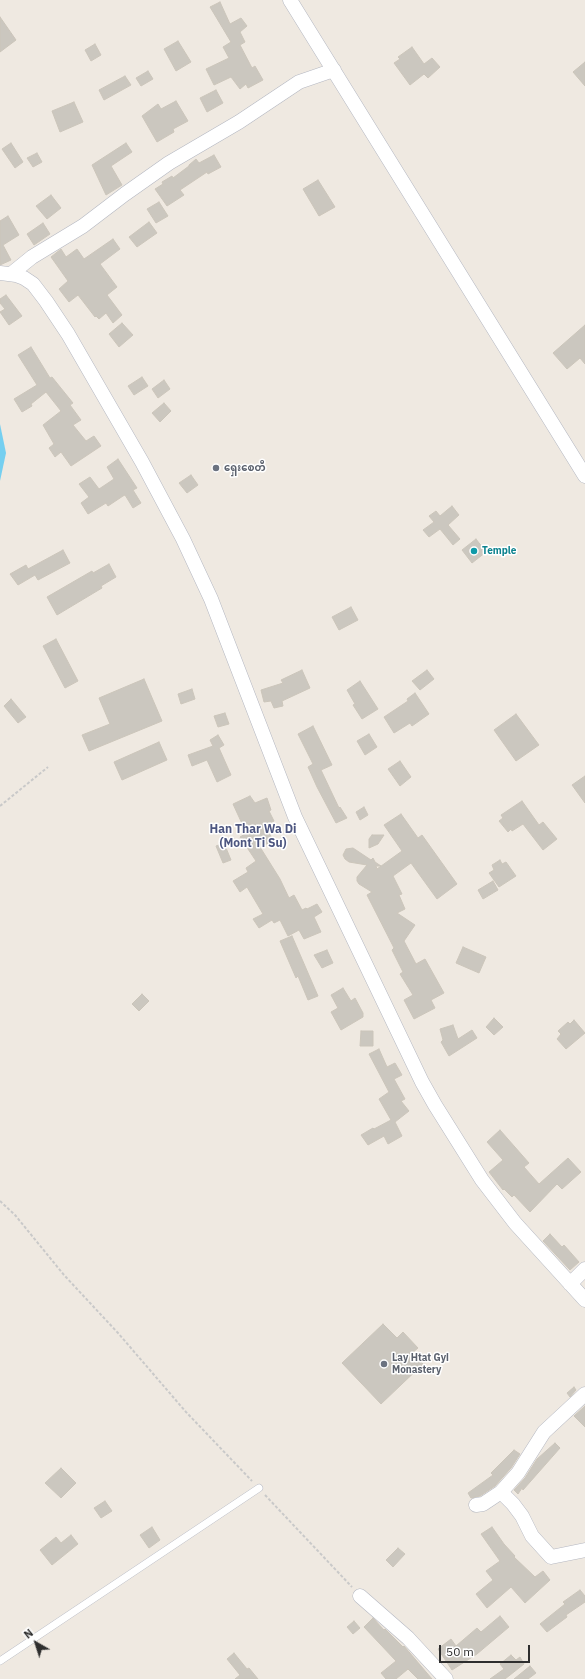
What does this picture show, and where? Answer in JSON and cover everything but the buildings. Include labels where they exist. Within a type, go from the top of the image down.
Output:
[{"type":"street","points":[[290,0],[585,476]]},
{"type":"street","points":[[6,274],[84,226],[125,194],[169,163],[240,122],[299,82],[334,70]]},
{"type":"street","points":[[6,274],[24,278],[33,284],[61,323],[142,462],[183,539],[211,599],[295,817],[422,1082],[482,1180],[515,1224],[585,1300]]},
{"type":"street","points":[[570,1284],[585,1270]]},
{"type":"street","points":[[476,1505],[482,1504],[501,1492],[518,1473],[544,1432],[585,1394]]},
{"type":"street","points":[[501,1492],[522,1516],[532,1536],[551,1557],[585,1550]]},
{"type":"street","points":[[360,1596],[408,1638],[446,1679]]},
{"type":"lane","points":[[0,1661],[259,1488]]},
{"type":"path","points":[[0,806],[48,767]]},
{"type":"path","points":[[0,1201],[15,1214],[64,1276],[118,1332],[186,1412],[360,1596]]},
{"type":"water","points":[[0,424],[6,453],[0,481]]},
{"type":"place","name":"ရှေးစေတီ","points":[[216,468]]},
{"type":"place","name":"Temple","points":[[474,551]]},
{"type":"place","name":"Lay Htat Gyi Monastery","points":[[384,1364]]},
{"type":"district","name":"Han Thar Wa Di (Mont Ti Su)","points":[[253,837]]}]
